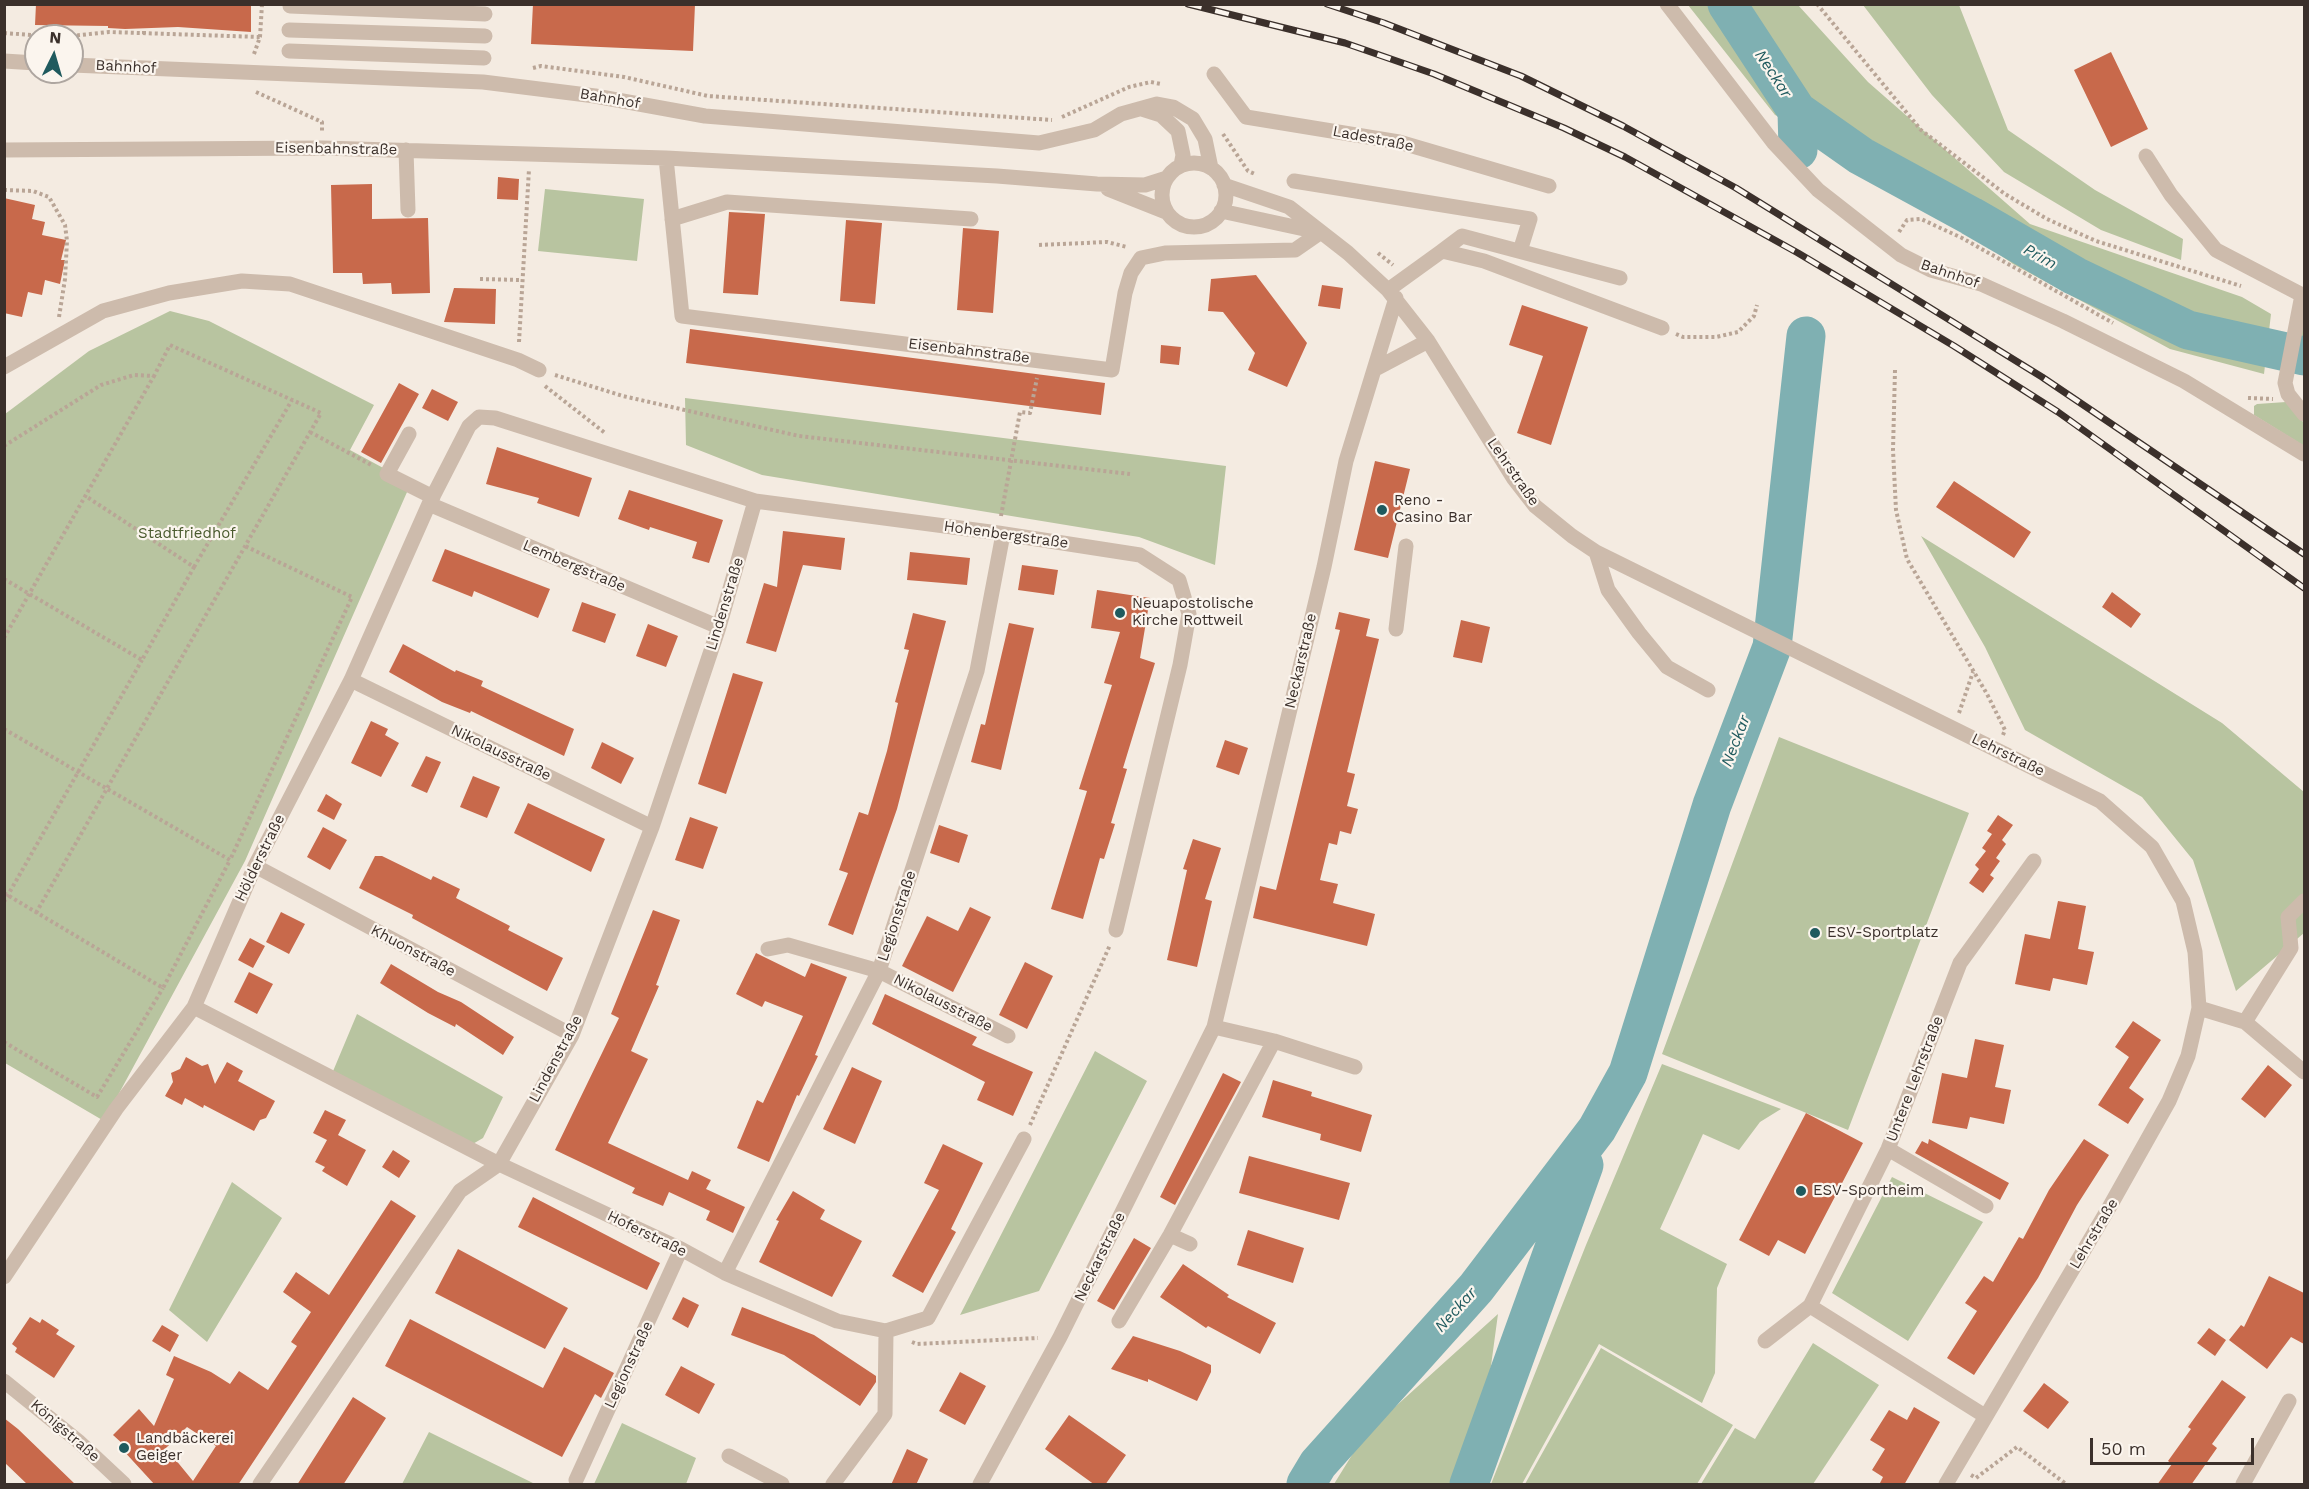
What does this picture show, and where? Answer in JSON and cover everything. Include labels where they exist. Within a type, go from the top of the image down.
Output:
[{"type":"street","name":"Bahnhof","points":[[1667,4],[1767,136],[1818,190],[1901,255],[1931,270],[1981,284],[2063,321],[2184,381],[2304,454]]},
{"type":"street","points":[[288,75],[290,5],[481,9],[485,36],[483,82]]},
{"type":"street","points":[[289,30],[485,36]]},
{"type":"street","points":[[288,51],[484,58]]},
{"type":"street","points":[[4,61],[24,62]]},
{"type":"street","name":"Bahnhof","points":[[84,66],[483,82],[595,96],[705,116],[1039,143],[1094,130],[1121,114],[1158,104],[1173,107],[1193,118],[1205,139],[1211,168]]},
{"type":"street","name":"Ladestraße","points":[[1214,74],[1246,117],[1399,142],[1549,186]]},
{"type":"street","points":[[1142,109],[1161,116],[1178,131],[1183,155],[1181,165]]},
{"type":"street","name":"Eisenbahnstraße","points":[[4,150],[322,148],[406,150],[666,158],[997,176],[1097,184],[1145,184],[1167,178]]},
{"type":"street","points":[[406,150],[408,210]]},
{"type":"street","points":[[2146,156],[2171,195],[2216,250],[2303,295],[2295,319],[2285,383],[2288,394],[2304,414]]},
{"type":"street","name":"Eisenbahnstraße","points":[[666,158],[682,316],[1112,370],[1125,293],[1131,273],[1141,258]]},
{"type":"street","points":[[1197,163],[1211,168],[1224,185],[1225,197],[1221,211],[1209,222],[1194,226],[1176,221],[1166,212],[1162,196],[1167,178],[1181,165],[1197,163]]},
{"type":"street","points":[[1294,181],[1530,219],[1520,251]]},
{"type":"street","name":"Eisenbahnstraße","points":[[1097,184],[1166,212]]},
{"type":"street","name":"Lehrstraße","points":[[1224,185],[1288,207],[1322,232],[1392,294],[1428,341],[1514,479],[1535,506],[1596,552],[2100,801],[2152,847],[2183,901],[2195,952],[2199,1008],[2188,1056],[2169,1101],[2110,1206],[1946,1485]]},
{"type":"street","points":[[672,219],[727,202],[971,219]]},
{"type":"street","name":"Lehrstraße","points":[[1221,211],[1322,232]]},
{"type":"street","points":[[1141,258],[1165,253],[1295,250],[1322,232]]},
{"type":"street","points":[[1392,294],[1462,236],[1620,278]]},
{"type":"street","points":[[1442,251],[1484,261],[1662,328]]},
{"type":"street","points":[[4,367],[103,311],[169,293],[242,281],[290,284],[518,360],[539,370]]},
{"type":"street","name":"Neckarstraße","points":[[980,1485],[1060,1337],[1214,1027],[1324,567],[1346,461],[1377,368],[1392,294]]},
{"type":"street","points":[[1377,368],[1428,341]]},
{"type":"street","name":"Hohenbergstraße","points":[[479,417],[495,418],[607,456],[755,501],[1001,528],[1140,555],[1179,580],[1189,614],[1180,665],[1116,930]]},
{"type":"street","name":"Hölderstraße","points":[[4,1277],[116,1109],[194,1007],[255,866],[351,680],[431,500],[469,426],[479,417]]},
{"type":"street","points":[[387,474],[409,434]]},
{"type":"street","name":"Lembergstraße","points":[[387,474],[431,500],[718,627]]},
{"type":"street","name":"Lindenstraße","points":[[260,1485],[460,1191],[499,1164],[572,1035],[652,827],[718,627],[755,501]]},
{"type":"street","name":"Legionstraße","points":[[725,1273],[879,971],[977,670],[1001,528]]},
{"type":"street","points":[[1395,629],[1406,546]]},
{"type":"street","points":[[1596,552],[1608,590],[1639,633],[1667,667],[1708,690]]},
{"type":"street","name":"Nikolausstraße","points":[[351,680],[652,827]]},
{"type":"street","name":"Untere Lehrstraße","points":[[1764,1341],[1810,1306],[1888,1149],[1960,963],[2034,861]]},
{"type":"street","name":"Khuonstraße","points":[[255,866],[572,1035]]},
{"type":"street","points":[[2244,1022],[2291,948],[2288,917],[2304,901]]},
{"type":"street","name":"Nikolausstraße","points":[[768,949],[788,945],[879,971],[1008,1036]]},
{"type":"street","name":"Hoferstraße","points":[[194,1007],[499,1164],[681,1249],[725,1273],[837,1321],[886,1331],[928,1318],[1024,1138]]},
{"type":"street","points":[[2199,1008],[2244,1022],[2304,1072]]},
{"type":"street","points":[[1214,1027],[1274,1041],[1355,1067]]},
{"type":"street","points":[[1119,1321],[1170,1235],[1274,1041]]},
{"type":"street","points":[[1888,1149],[1986,1206]]},
{"type":"street","points":[[1170,1235],[1190,1244]]},
{"type":"street","name":"Legionstraße","points":[[576,1480],[681,1249]]},
{"type":"street","points":[[1810,1306],[1985,1416]]},
{"type":"street","points":[[833,1485],[885,1414],[886,1331]]},
{"type":"street","name":"Königstraße","points":[[4,1381],[78,1441],[124,1485]]},
{"type":"street","points":[[2243,1485],[2289,1401]]},
{"type":"street","points":[[729,1456],[782,1485]]},
{"type":"path","points":[[84,35],[109,32],[261,37],[262,4]]},
{"type":"path","points":[[1817,4],[1921,130],[2005,194],[2047,219],[2096,242],[2243,286]]},
{"type":"path","points":[[144,28],[144,34]]},
{"type":"path","points":[[4,33],[24,34]]},
{"type":"path","points":[[247,87],[322,122],[322,132]]},
{"type":"path","points":[[530,154],[518,360],[537,380],[613,439],[607,456]]},
{"type":"path","points":[[4,190],[33,191],[49,197],[65,225],[68,241],[65,279],[56,338]]},
{"type":"path","points":[[1900,227],[1907,220],[1921,219],[1962,238],[2114,324]]},
{"type":"path","points":[[1039,245],[1107,242],[1125,245],[1141,258]]},
{"type":"path","points":[[480,279],[522,280]]},
{"type":"path","points":[[1662,328],[1683,337],[1716,337],[1738,332],[1754,316],[1757,305]]},
{"type":"path","points":[[4,638],[31,596],[170,345],[321,413],[36,913]]},
{"type":"path","points":[[1001,528],[1010,459],[1020,412],[1030,413],[1041,360]]},
{"type":"path","points":[[539,370],[623,396],[799,435],[1130,474]]},
{"type":"path","points":[[1895,370],[1893,450],[1896,510],[1907,559],[2005,730],[1998,750]]},
{"type":"path","points":[[4,446],[101,385],[134,375],[154,376]]},
{"type":"path","points":[[2246,398],[2270,400],[2288,394]]},
{"type":"path","points":[[4,902],[194,567],[292,400]]},
{"type":"path","points":[[310,432],[387,474]]},
{"type":"path","points":[[87,497],[194,567]]},
{"type":"path","points":[[4,1042],[97,1097],[163,988],[230,860],[352,597],[245,546]]},
{"type":"path","points":[[4,579],[142,660]]},
{"type":"path","points":[[1960,710],[1973,671]]},
{"type":"path","points":[[4,729],[78,774],[230,860]]},
{"type":"path","points":[[6,895],[163,988]]},
{"type":"path","points":[[1024,1138],[1116,930]]},
{"type":"path","points":[[886,1331],[917,1344],[1060,1337]]},
{"type":"path","points":[[1957,1467],[1976,1478],[2017,1447],[2066,1485]]},
{"type":"green space","points":[[1688,5],[1798,5],[1868,82],[2030,224],[2242,297],[2271,314],[2264,374],[2170,349],[2013,264],[1837,140],[1775,115]]},
{"type":"green space","points":[[1863,5],[1959,5],[2008,130],[2095,190],[2183,239],[2181,260],[2101,230],[2004,172],[1932,95]]},
{"type":"green space","points":[[545,189],[644,199],[637,261],[538,251]]},
{"type":"green space","name":"Stadtfriedhof","points":[[170,311],[209,321],[374,405],[350,450],[411,483],[245,861],[104,1121],[5,1063],[5,414],[89,351]]},
{"type":"green space","points":[[2304,320],[2304,373],[2293,371]]},
{"type":"green space","points":[[685,398],[1226,466],[1215,565],[1139,537],[762,475],[686,445]]},
{"type":"green space","points":[[2286,402],[2304,423],[2304,446],[2254,415],[2254,406],[2257,404]]},
{"type":"green space","points":[[1921,536],[2222,723],[2304,792],[2304,933],[2236,991],[2193,860],[2142,797],[2025,730],[1985,647]]},
{"type":"green space","name":"ESV-Sportplatz","points":[[1779,737],[1969,813],[1848,1130],[1662,1054]]},
{"type":"green space","points":[[357,1014],[503,1097],[483,1138],[471,1145],[331,1076]]},
{"type":"green space","points":[[1095,1051],[1147,1081],[1039,1291],[960,1315]]},
{"type":"green space","points":[[1662,1064],[1781,1109],[1760,1122],[1739,1150],[1703,1134],[1660,1229],[1727,1264],[1717,1288],[1715,1373],[1702,1403],[1599,1344],[1522,1484],[1491,1484],[1586,1245]]},
{"type":"green space","points":[[1892,1177],[1983,1222],[1908,1341],[1832,1293]]},
{"type":"green space","points":[[232,1182],[282,1218],[207,1342],[169,1310]]},
{"type":"green space","points":[[1498,1314],[1488,1388],[1461,1470],[1453,1484],[1334,1484],[1365,1434]]},
{"type":"green space","points":[[1813,1343],[1879,1385],[1813,1484],[1701,1484],[1735,1428],[1755,1439]]},
{"type":"green space","points":[[1601,1348],[1733,1425],[1697,1484],[1525,1484]]},
{"type":"green space","points":[[622,1423],[696,1458],[686,1484],[594,1484]]},
{"type":"green space","points":[[429,1432],[535,1484],[402,1484]]},
{"type":"building","points":[[36,4],[251,4],[251,32],[178,27],[125,29],[84,24],[35,24]]},
{"type":"building","points":[[533,4],[695,4],[693,51],[531,44]]},
{"type":"building","points":[[2111,52],[2148,129],[2111,147],[2074,70]]},
{"type":"building","points":[[498,177],[519,179],[518,200],[497,199]]},
{"type":"building","points":[[372,184],[372,219],[428,218],[430,293],[392,294],[391,283],[363,284],[362,273],[333,273],[331,185]]},
{"type":"building","points":[[4,198],[35,205],[32,219],[45,222],[42,235],[66,240],[61,260],[65,260],[60,284],[45,280],[42,295],[28,292],[22,317],[4,313]]},
{"type":"building","points":[[729,212],[765,214],[758,295],[723,293]]},
{"type":"building","points":[[846,220],[882,223],[875,304],[840,301]]},
{"type":"building","points":[[963,228],[999,231],[993,313],[957,310]]},
{"type":"building","points":[[1256,275],[1307,343],[1287,387],[1248,370],[1255,353],[1223,312],[1208,311],[1211,279]]},
{"type":"building","points":[[1322,285],[1343,288],[1340,309],[1318,306]]},
{"type":"building","points":[[454,288],[496,289],[495,324],[444,322]]},
{"type":"building","points":[[1522,305],[1588,327],[1551,445],[1517,433],[1543,356],[1509,345]]},
{"type":"building","points":[[690,329],[1105,383],[1101,415],[686,363]]},
{"type":"building","points":[[1161,345],[1181,347],[1179,365],[1160,363]]},
{"type":"building","points":[[399,383],[419,394],[381,463],[361,452]]},
{"type":"building","points":[[432,389],[458,402],[448,421],[422,408]]},
{"type":"building","points":[[497,447],[592,478],[579,517],[537,503],[539,498],[486,484]]},
{"type":"building","name":"Reno - Casino Bar","points":[[1375,461],[1410,469],[1388,558],[1354,550]]},
{"type":"building","points":[[1954,481],[2031,532],[2014,558],[1936,507]]},
{"type":"building","points":[[629,490],[723,520],[709,563],[692,558],[697,542],[650,527],[649,530],[618,519]]},
{"type":"building","points":[[783,531],[845,538],[841,570],[803,565],[776,652],[746,643],[764,583],[777,587]]},
{"type":"building","points":[[445,549],[550,589],[538,618],[474,591],[472,597],[432,581]]},
{"type":"building","points":[[910,552],[970,558],[967,585],[907,580]]},
{"type":"building","points":[[1022,565],[1058,570],[1054,595],[1018,590]]},
{"type":"building","points":[[1097,590],[1150,598],[1140,658],[1155,663],[1123,768],[1127,769],[1111,823],[1115,824],[1104,859],[1100,858],[1083,919],[1051,909],[1087,791],[1079,789],[1112,685],[1104,683],[1120,632],[1091,628]]},
{"type":"building","points":[[2112,592],[2141,614],[2131,628],[2102,607]]},
{"type":"building","points":[[582,602],[616,614],[605,643],[572,631]]},
{"type":"building","points":[[1339,612],[1370,619],[1366,636],[1379,639],[1347,772],[1355,774],[1347,806],[1358,809],[1351,834],[1340,831],[1337,845],[1329,843],[1320,880],[1338,884],[1333,903],[1375,914],[1367,946],[1253,918],[1260,886],[1276,890],[1340,630],[1335,629]]},
{"type":"building","points":[[913,613],[946,621],[897,809],[853,935],[828,925],[848,873],[839,870],[859,812],[868,815],[887,751],[898,703],[895,702],[909,650],[904,649]]},
{"type":"building","points":[[1461,620],[1490,627],[1482,663],[1453,657]]},
{"type":"building","points":[[1009,623],[1034,628],[1001,770],[971,762],[981,724],[985,725]]},
{"type":"building","points":[[648,624],[678,636],[666,667],[636,656]]},
{"type":"building","points":[[403,644],[455,672],[456,670],[483,681],[481,686],[574,729],[564,756],[471,711],[470,713],[442,702],[389,672]]},
{"type":"building","points":[[733,673],[763,682],[726,794],[698,784]]},
{"type":"building","points":[[371,721],[388,729],[385,735],[399,743],[381,777],[351,763]]},
{"type":"building","points":[[1225,740],[1248,748],[1239,775],[1216,767]]},
{"type":"building","points":[[602,742],[634,758],[621,784],[591,768]]},
{"type":"building","points":[[426,756],[441,762],[427,793],[411,786]]},
{"type":"building","points":[[473,776],[500,787],[487,818],[460,807]]},
{"type":"building","points":[[326,794],[342,804],[334,820],[317,811]]},
{"type":"building","points":[[528,803],[605,839],[591,872],[514,833]]},
{"type":"building","points":[[1998,815],[2013,825],[2002,840],[2006,844],[1996,858],[2000,861],[1990,875],[1994,878],[1983,893],[1969,883],[1979,869],[1975,865],[1986,851],[1982,848],[1992,834],[1987,831]]},
{"type":"building","points":[[690,817],[718,827],[703,869],[675,860]]},
{"type":"building","points":[[939,825],[968,835],[959,863],[930,853]]},
{"type":"building","points":[[323,827],[347,840],[330,870],[307,857]]},
{"type":"building","points":[[1193,839],[1221,848],[1205,899],[1212,901],[1197,967],[1167,960],[1187,870],[1183,869]]},
{"type":"building","points":[[375,856],[382,856],[431,880],[433,876],[460,889],[456,898],[510,926],[508,930],[563,958],[547,991],[412,918],[413,915],[359,888]]},
{"type":"building","points":[[2058,901],[2086,906],[2078,949],[2094,952],[2087,985],[2053,978],[2050,991],[2015,984],[2025,934],[2050,939]]},
{"type":"building","points":[[970,907],[991,917],[953,992],[902,966],[927,916],[958,931]]},
{"type":"building","points":[[653,910],[680,920],[656,985],[659,986],[631,1051],[648,1059],[608,1143],[688,1180],[692,1171],[711,1180],[706,1189],[745,1207],[733,1233],[706,1220],[710,1211],[669,1192],[663,1206],[632,1193],[635,1188],[555,1150],[619,1018],[611,1014]]},
{"type":"building","points":[[281,912],[305,924],[289,954],[266,942]]},
{"type":"building","points":[[250,938],[265,946],[253,968],[238,960]]},
{"type":"building","points":[[756,953],[805,977],[811,963],[847,977],[815,1055],[818,1056],[799,1096],[797,1095],[769,1162],[737,1148],[757,1100],[763,1103],[803,1016],[765,1001],[762,1007],[736,994]]},
{"type":"building","points":[[1025,962],[1053,976],[1027,1029],[999,1015]]},
{"type":"building","points":[[391,964],[438,992],[461,1002],[514,1037],[503,1055],[456,1024],[455,1027],[428,1013],[380,983]]},
{"type":"building","points":[[249,972],[273,984],[257,1014],[234,1002]]},
{"type":"building","points":[[885,994],[977,1037],[972,1045],[1033,1072],[1013,1116],[977,1100],[985,1082],[872,1024]]},
{"type":"building","points":[[2133,1021],[2161,1040],[2129,1088],[2144,1099],[2128,1124],[2098,1105],[2129,1057],[2115,1047]]},
{"type":"building","points":[[1975,1039],[2004,1045],[1995,1087],[2011,1090],[2004,1124],[1970,1117],[1967,1129],[1932,1123],[1942,1073],[1967,1078]]},
{"type":"building","points":[[186,1057],[202,1066],[208,1064],[215,1084],[227,1062],[243,1071],[238,1081],[275,1101],[266,1118],[260,1120],[254,1131],[204,1105],[203,1108],[185,1098],[182,1105],[165,1096],[173,1082],[171,1073],[180,1069]]},
{"type":"building","points":[[2268,1065],[2292,1085],[2265,1118],[2241,1099]]},
{"type":"building","points":[[852,1067],[882,1081],[855,1144],[823,1129]]},
{"type":"building","points":[[1223,1073],[1241,1082],[1175,1205],[1160,1197]]},
{"type":"building","points":[[1273,1080],[1312,1092],[1311,1096],[1372,1115],[1361,1152],[1320,1140],[1321,1134],[1262,1117]]},
{"type":"building","points":[[325,1110],[346,1120],[338,1135],[366,1150],[347,1186],[322,1171],[325,1167],[315,1162],[327,1140],[313,1133]]},
{"type":"building","name":"ESV-Sportheim","points":[[1806,1113],[1863,1143],[1805,1254],[1778,1240],[1769,1256],[1739,1240]]},
{"type":"building","points":[[1929,1139],[2009,1183],[2000,1200],[1915,1153],[1922,1141],[1928,1144]]},
{"type":"building","points":[[2084,1139],[2109,1155],[2077,1205],[2038,1278],[1974,1375],[1947,1358],[1977,1311],[1965,1303],[1984,1276],[1993,1282],[2019,1237],[2023,1239],[2049,1190]]},
{"type":"building","points":[[943,1144],[983,1163],[951,1229],[956,1232],[923,1293],[892,1276],[939,1190],[924,1183]]},
{"type":"building","points":[[393,1150],[410,1161],[399,1178],[382,1167]]},
{"type":"building","points":[[1249,1156],[1350,1183],[1339,1220],[1239,1193]]},
{"type":"building","points":[[793,1191],[825,1210],[820,1219],[862,1241],[832,1297],[759,1262],[779,1221],[776,1220]]},
{"type":"building","points":[[533,1197],[660,1263],[647,1290],[518,1227]]},
{"type":"building","points":[[391,1200],[416,1216],[238,1485],[155,1485],[121,1448],[124,1445],[113,1435],[139,1409],[154,1426],[174,1379],[166,1375],[174,1356],[211,1372],[230,1384],[239,1371],[268,1390],[297,1346],[291,1342],[311,1312],[283,1292],[296,1272],[329,1295]],"holes":[[[187,1427],[216,1446],[193,1481],[166,1448]]]},
{"type":"building","points":[[1248,1230],[1304,1248],[1293,1283],[1237,1265]]},
{"type":"building","points":[[1134,1238],[1151,1248],[1114,1310],[1097,1301]]},
{"type":"building","points":[[458,1249],[568,1308],[545,1349],[435,1293]]},
{"type":"building","points":[[1183,1264],[1229,1295],[1227,1297],[1276,1323],[1260,1354],[1208,1326],[1206,1328],[1160,1297]]},
{"type":"building","points":[[2269,1276],[2304,1293],[2304,1344],[2291,1337],[2267,1369],[2229,1340],[2241,1325],[2244,1327]]},
{"type":"building","points":[[683,1297],[699,1305],[688,1328],[672,1319]]},
{"type":"building","points":[[742,1307],[814,1335],[876,1376],[876,1382],[860,1406],[784,1355],[731,1335]]},
{"type":"building","points":[[30,1317],[40,1323],[42,1319],[59,1330],[56,1334],[75,1346],[54,1378],[15,1352],[17,1348],[12,1344]]},
{"type":"building","points":[[410,1319],[543,1388],[564,1347],[614,1373],[601,1398],[595,1394],[562,1457],[385,1366]]},
{"type":"building","points":[[162,1325],[179,1335],[170,1352],[152,1341]]},
{"type":"building","points":[[2209,1328],[2226,1340],[2215,1356],[2197,1343]]},
{"type":"building","points":[[1133,1336],[1180,1351],[1211,1365],[1211,1372],[1197,1401],[1148,1379],[1148,1382],[1111,1369]]},
{"type":"building","points":[[681,1366],[715,1384],[699,1414],[665,1395]]},
{"type":"building","points":[[960,1372],[986,1386],[965,1425],[939,1411]]},
{"type":"building","points":[[2222,1380],[2246,1397],[2212,1444],[2217,1448],[2191,1485],[2157,1485],[2172,1464],[2168,1461],[2191,1429],[2188,1427]]},
{"type":"building","points":[[2044,1383],[2069,1402],[2048,1429],[2023,1411]]},
{"type":"building","points":[[353,1397],[386,1418],[343,1485],[297,1485]]},
{"type":"building","points":[[1914,1407],[1940,1422],[1904,1485],[1879,1485],[1883,1477],[1872,1470],[1885,1449],[1870,1440],[1889,1410],[1907,1420]]},
{"type":"building","points":[[1069,1415],[1126,1455],[1105,1485],[1095,1485],[1045,1449]]},
{"type":"building","points":[[4,1418],[76,1485],[28,1485],[4,1462]]},
{"type":"building","points":[[907,1449],[928,1459],[916,1485],[891,1485]]},
{"type":"waterway","name":"Neckar","points":[[1727,4],[1797,111],[1798,150]]},
{"type":"waterway","name":"Prim","points":[[1797,111],[1861,156],[2075,276],[2188,330],[2304,356]]},
{"type":"waterway","name":"Neckar","points":[[1306,1484],[1318,1464],[1476,1288],[1597,1129],[1628,1073],[1712,805],[1772,647],[1806,336]]},
{"type":"waterway","name":"Neckar","points":[[1469,1484],[1584,1165]]},
{"type":"railway","points":[[1188,4],[1345,43],[1434,74],[1564,128],[1625,157],[1798,253],[1954,346],[2058,412],[2304,588]]},
{"type":"railway","points":[[1327,4],[1384,23],[1521,76],[1623,126],[1736,188],[2042,377],[2304,554]]},
{"type":"place","name":"Reno - Casino Bar","points":[[1382,510]]},
{"type":"place","name":"Neuapostolische Kirche Rottweil","points":[[1120,613]]},
{"type":"place","name":"ESV-Sportplatz","points":[[1815,933]]},
{"type":"place","name":"ESV-Sportheim","points":[[1801,1191]]},
{"type":"place","name":"Landbäckerei Geiger","points":[[124,1448]]}]
